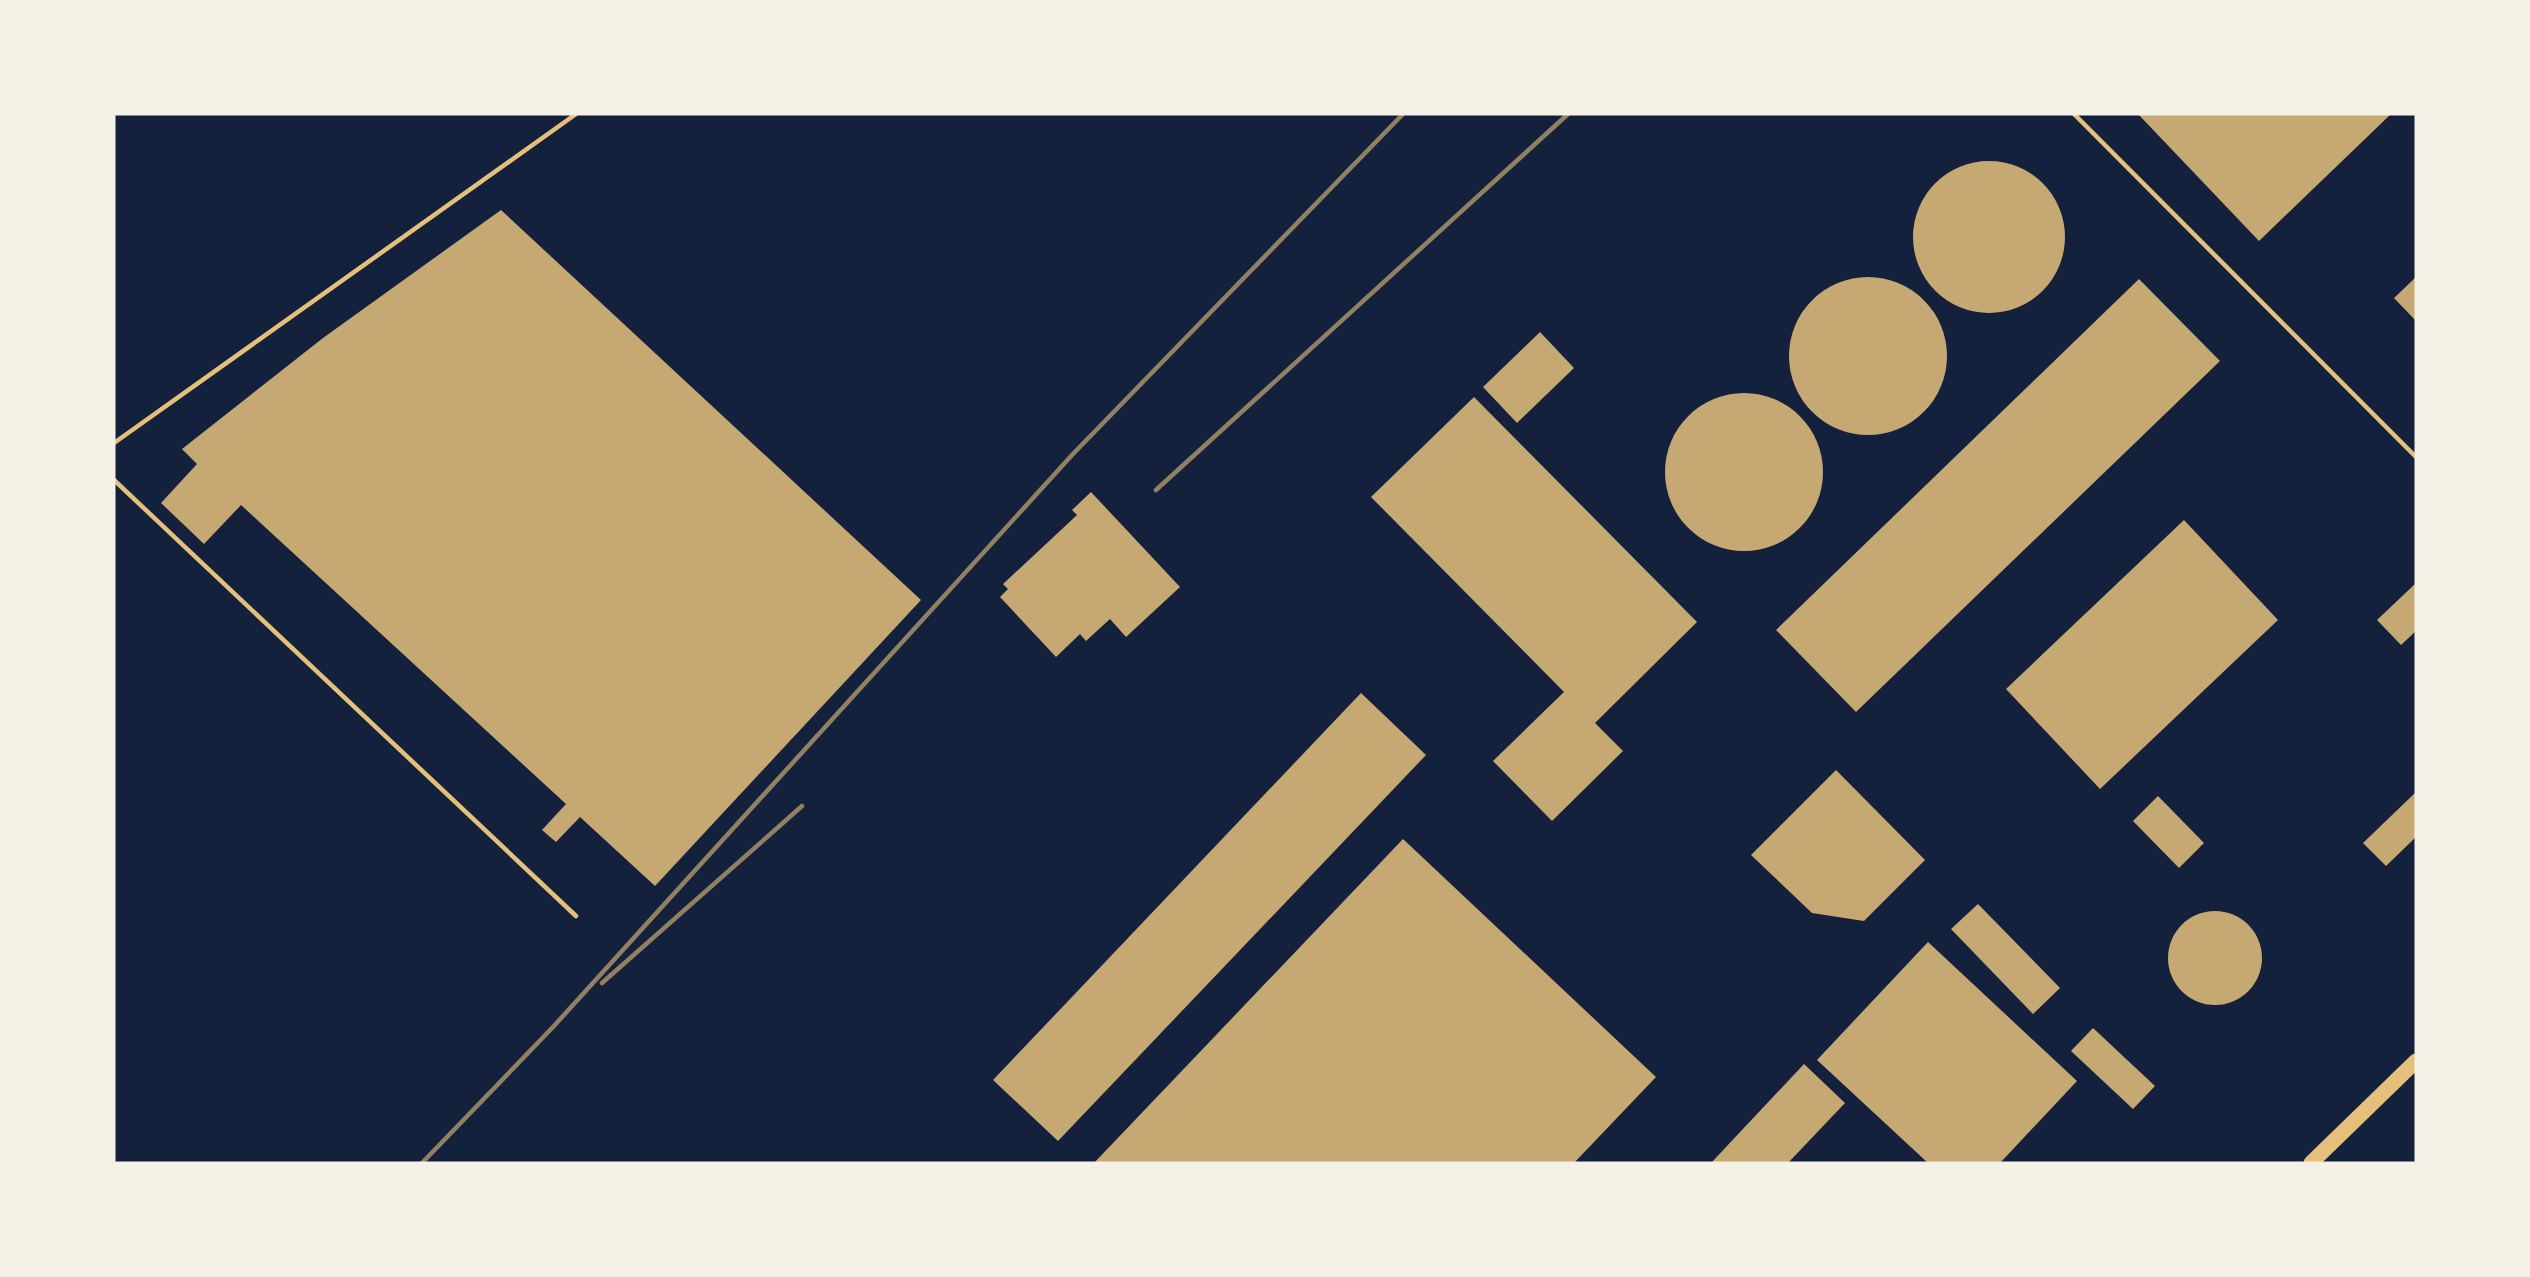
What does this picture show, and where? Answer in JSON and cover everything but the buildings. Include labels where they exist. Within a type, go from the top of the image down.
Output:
[{"type":"main road","points":[[2311,1163],[2416,1061]]},
{"type":"lane","points":[[114,443],[576,114]]},
{"type":"lane","points":[[2074,114],[2416,457]]},
{"type":"lane","points":[[114,480],[576,916]]},
{"type":"railway","points":[[422,1163],[553,1027],[1072,455],[1403,114]]},
{"type":"railway","points":[[1156,490],[1568,114]]},
{"type":"railway","points":[[602,983],[802,806]]}]
